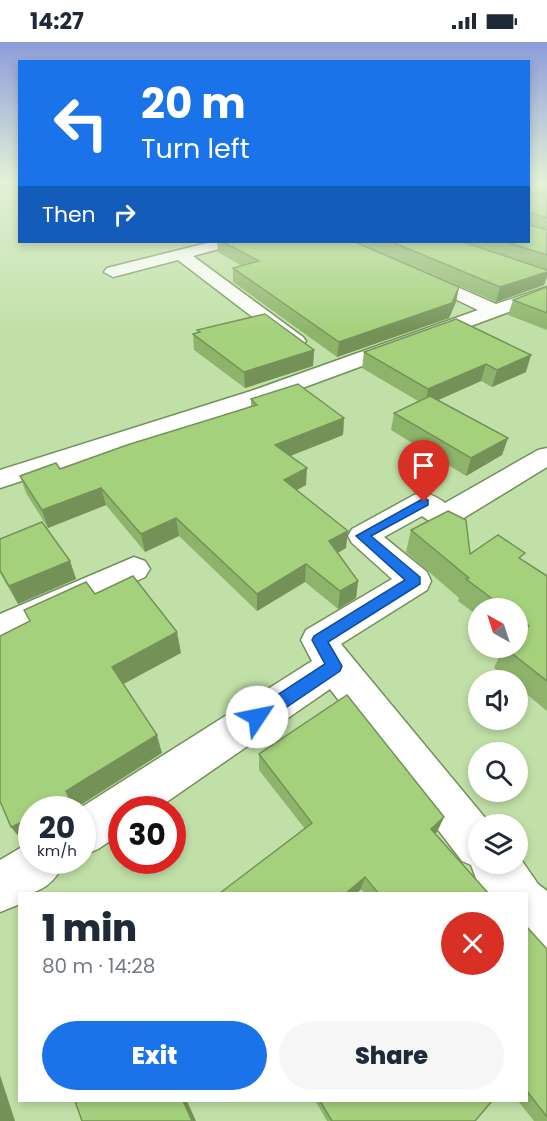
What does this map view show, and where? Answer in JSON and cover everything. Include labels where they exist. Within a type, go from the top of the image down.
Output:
[{"type":"street","points":[[113,272],[224,243]]},
{"type":"street","points":[[345,243],[496,311]]},
{"type":"street","points":[[180,254],[319,358]]},
{"type":"street","points":[[0,480],[259,396],[319,358],[496,311],[544,282]]},
{"type":"street","points":[[468,833],[334,666],[319,640],[415,580],[363,536],[424,502],[443,517],[547,456]]},
{"type":"street","points":[[0,629],[134,569]]},
{"type":"street","points":[[96,824],[334,666]]},
{"type":"street","points":[[0,888],[21,874]]},
{"type":"street","points":[[502,874],[516,892]]},
{"type":"street","points":[[528,906],[547,930]]},
{"type":"building","points":[[530,230],[547,230],[547,255],[509,243],[530,243]]},
{"type":"building","points":[[225,243],[357,243],[459,287],[452,303],[339,342],[233,268],[259,261]]},
{"type":"building","points":[[394,243],[466,243],[547,270],[547,272],[500,287]]},
{"type":"building","points":[[547,287],[547,313],[513,300]]},
{"type":"building","points":[[265,314],[314,350],[244,372],[193,334],[200,332],[197,330]]},
{"type":"building","points":[[456,319],[531,355],[497,370],[486,364],[428,389],[364,352]]},
{"type":"building","points":[[298,384],[344,418],[275,445],[307,468],[284,480],[348,531],[329,541],[358,581],[340,591],[306,564],[257,594],[176,518],[141,534],[101,488],[42,510],[20,476],[56,463],[60,469],[127,445],[257,405],[251,399]]},
{"type":"building","points":[[430,396],[508,438],[471,458],[394,413]]},
{"type":"building","points":[[448,511],[466,520],[470,554],[498,535],[525,553],[519,558],[547,576],[547,681],[518,658],[528,658],[528,598],[491,598],[466,579],[469,578],[411,530]]},
{"type":"building","points":[[42,522],[70,561],[9,586],[0,570],[0,539]]},
{"type":"building","points":[[133,576],[177,632],[112,667],[157,735],[66,791],[68,796],[18,796],[18,824],[11,827],[0,801],[0,636],[30,621],[24,610],[86,582],[95,594]]},
{"type":"building","points":[[347,695],[444,817],[431,829],[468,870],[468,874],[471,874],[487,892],[377,892],[365,877],[347,892],[221,892],[312,823],[259,754]]},
{"type":"building","points":[[528,928],[547,949],[547,1117],[528,1093]]},
{"type":"building","points":[[75,1102],[183,1102],[192,1121],[82,1121]]},
{"type":"building","points":[[321,1102],[491,1102],[475,1121],[332,1121]]},
{"type":"route","points":[[257,717],[334,666],[319,640],[415,580],[363,536],[424,502]]}]
